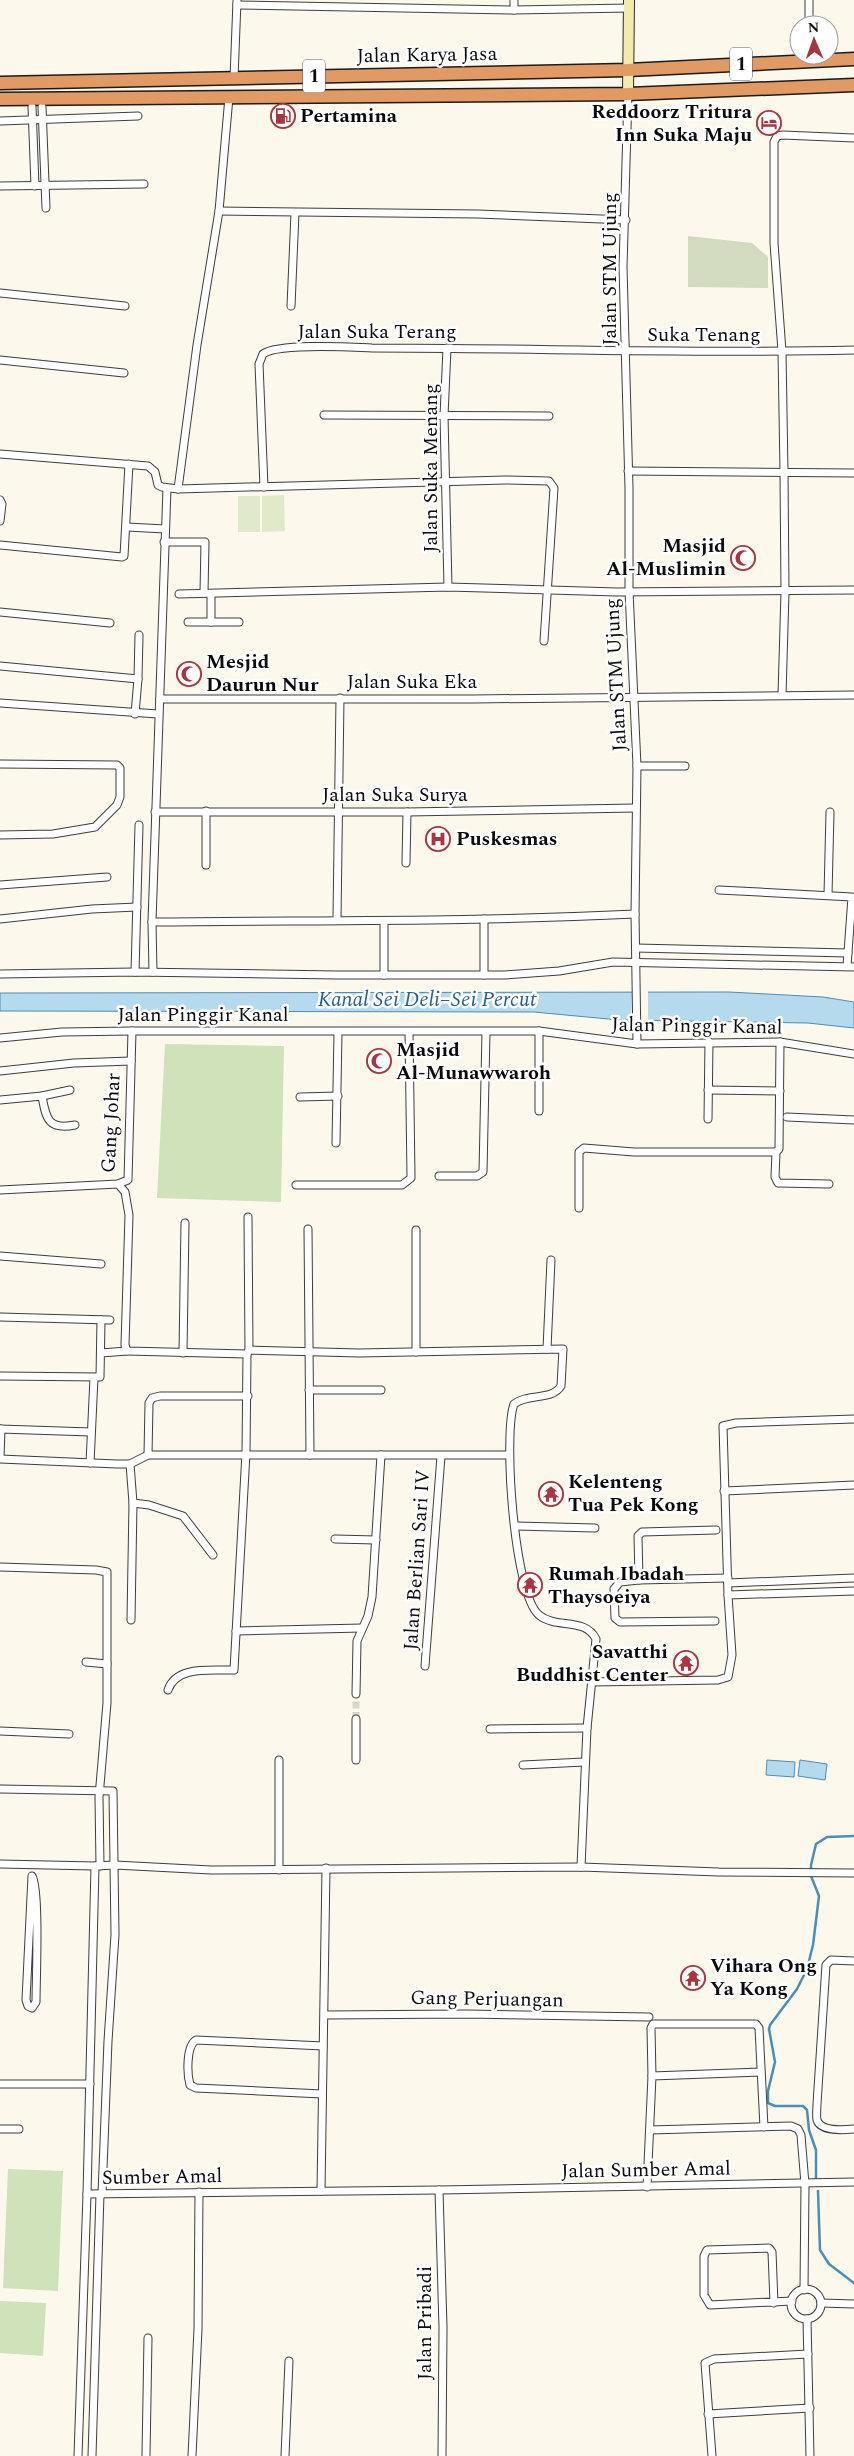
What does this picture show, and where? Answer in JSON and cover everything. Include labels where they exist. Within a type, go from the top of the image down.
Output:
[{"type":"highway","name":"Jalan Karya Jasa","points":[[0,83],[628,70],[789,59]]},
{"type":"highway","name":"Jalan Karya Jasa","points":[[839,59],[854,59]]},
{"type":"highway","points":[[0,75],[117,76],[159,79]]},
{"type":"highway","name":"Jalan Karya Jasa","points":[[0,99],[628,94],[854,85]]},
{"type":"highway","points":[[0,108],[37,113],[162,97]]},
{"type":"street","points":[[514,0],[514,10]]},
{"type":"street","points":[[809,0],[809,15]]},
{"type":"street","points":[[234,78],[237,2],[397,4],[514,10],[629,4],[628,94]]},
{"type":"street","name":"Jalan STM Ujung","points":[[628,94],[626,220],[623,267],[629,591],[637,766],[635,808],[637,1044]]},
{"type":"street","points":[[178,489],[197,345],[219,211],[229,97]]},
{"type":"street","points":[[35,186],[37,113]]},
{"type":"street","points":[[37,113],[46,208]]},
{"type":"street","points":[[0,121],[37,113],[138,116]]},
{"type":"street","points":[[782,695],[785,592],[784,473],[782,351],[774,243],[775,138],[783,135],[854,138]]},
{"type":"street","points":[[0,186],[144,184]]},
{"type":"street","points":[[219,211],[468,214],[626,220]]},
{"type":"street","points":[[291,306],[295,213]]},
{"type":"street","points":[[0,292],[125,306]]},
{"type":"street","name":"Jalan Suka Terang","points":[[264,487],[259,364],[263,354],[273,350],[327,347],[626,351]]},
{"type":"street","name":"Jalan Suka Menang","points":[[448,348],[444,416],[448,588]]},
{"type":"street","name":"Suka Tenang","points":[[626,351],[854,350]]},
{"type":"street","points":[[0,360],[124,373]]},
{"type":"street","points":[[324,416],[549,416]]},
{"type":"street","points":[[0,454],[129,464],[152,469],[156,472],[158,485],[178,489],[549,481],[554,488],[549,591],[544,641]]},
{"type":"street","points":[[0,546],[120,558],[124,556],[129,464]]},
{"type":"street","points":[[628,471],[854,473]]},
{"type":"street","points":[[153,972],[152,922],[166,488]]},
{"type":"street","points":[[0,500],[2,504],[0,520]]},
{"type":"street","points":[[127,527],[165,529]]},
{"type":"street","points":[[164,542],[205,542],[207,594],[211,622]]},
{"type":"street","points":[[180,594],[448,588],[549,591],[785,592],[854,590]]},
{"type":"street","points":[[0,612],[110,623]]},
{"type":"street","points":[[188,622],[239,622]]},
{"type":"street","points":[[135,714],[139,635]]},
{"type":"street","points":[[0,666],[138,679]]},
{"type":"street","name":"Jalan Suka Eka","points":[[160,699],[474,699],[854,695]]},
{"type":"street","points":[[337,919],[340,812],[340,698]]},
{"type":"street","points":[[0,703],[135,714],[158,714]]},
{"type":"street","points":[[0,764],[117,765],[120,768],[120,797],[117,805],[95,828],[53,834],[0,835]]},
{"type":"street","points":[[637,766],[685,766]]},
{"type":"street","name":"Jalan Suka Surya","points":[[155,812],[407,812],[635,808]]},
{"type":"street","points":[[206,812],[206,865]]},
{"type":"street","points":[[406,864],[407,812]]},
{"type":"street","points":[[828,895],[830,812]]},
{"type":"street","points":[[135,972],[139,825]]},
{"type":"street","points":[[0,885],[108,877]]},
{"type":"street","points":[[719,890],[853,897],[848,952],[850,967]]},
{"type":"street","points":[[0,919],[92,909],[137,907]]},
{"type":"street","points":[[152,922],[337,919],[384,921],[635,914]]},
{"type":"street","points":[[484,919],[484,975]]},
{"type":"street","points":[[384,921],[384,975]]},
{"type":"street","points":[[636,948],[848,952]]},
{"type":"street","name":"Jalan Pinggir Kanal","points":[[0,974],[153,972],[484,975],[559,971],[613,962],[850,967]]},
{"type":"street","name":"Jalan Pinggir Kanal","points":[[0,1038],[62,1032],[132,1031],[539,1031],[637,1044],[780,1042],[854,1054]]},
{"type":"street","name":"Gang Johar","points":[[0,1190],[118,1184],[128,1180],[132,1031]]},
{"type":"street","points":[[539,1031],[540,1111]]},
{"type":"street","points":[[336,1143],[338,1032]]},
{"type":"street","points":[[296,1185],[402,1186],[411,1178],[409,1032]]},
{"type":"street","points":[[439,1176],[477,1176],[483,1172],[486,1032]]},
{"type":"street","points":[[708,1119],[709,1042]]},
{"type":"street","points":[[780,1042],[780,1146],[776,1152],[775,1177],[778,1183],[829,1184]]},
{"type":"street","points":[[0,1071],[74,1063],[131,1061]]},
{"type":"street","points":[[0,1100],[42,1096],[70,1090]]},
{"type":"street","points":[[708,1090],[780,1091]]},
{"type":"street","points":[[42,1096],[51,1123],[56,1127],[75,1125]]},
{"type":"street","points":[[300,1097],[338,1096]]},
{"type":"street","points":[[787,1117],[854,1120]]},
{"type":"street","points":[[579,1208],[579,1152],[584,1148],[634,1152],[776,1152]]},
{"type":"street","points":[[118,1184],[125,1192],[129,1215],[125,1346],[127,1351]]},
{"type":"street","points":[[168,1690],[170,1682],[180,1675],[200,1671],[234,1670],[248,1396],[248,1216]]},
{"type":"street","points":[[183,1353],[185,1223]]},
{"type":"street","points":[[308,1229],[307,1352],[310,1455]]},
{"type":"street","points":[[416,1230],[416,1352]]},
{"type":"street","points":[[0,1256],[101,1264]]},
{"type":"street","points":[[547,1349],[551,1260]]},
{"type":"street","points":[[0,1317],[110,1320]]},
{"type":"street","points":[[0,1376],[100,1377],[101,1320]]},
{"type":"street","points":[[101,1352],[416,1352],[563,1349],[561,1386],[552,1394],[525,1398],[514,1404],[511,1413],[509,1455],[518,1557],[527,1596],[533,1608],[548,1621],[583,1626],[592,1631],[596,1639],[586,1728],[581,1867]]},
{"type":"street","points":[[90,1463],[94,1378]]},
{"type":"street","points":[[309,1390],[381,1390]]},
{"type":"street","points":[[148,1455],[149,1403],[152,1398],[160,1396],[248,1396]]},
{"type":"street","points":[[591,1682],[718,1680],[728,1677],[732,1655],[728,1595],[723,1426],[736,1423],[854,1419]]},
{"type":"street","points":[[91,1432],[1,1429],[0,1458],[130,1464],[148,1455],[246,1453],[441,1456],[509,1455]]},
{"type":"street","points":[[356,1694],[357,1641],[370,1610],[381,1455]]},
{"type":"street","name":"Jalan Berlian Sari IV","points":[[426,1666],[441,1456]]},
{"type":"street","points":[[130,1464],[133,1503],[131,1620]]},
{"type":"street","points":[[724,1491],[854,1485]]},
{"type":"street","points":[[133,1503],[150,1505],[183,1516],[213,1555]]},
{"type":"street","points":[[516,1526],[596,1528]]},
{"type":"street","points":[[639,1580],[638,1536],[642,1532],[716,1530]]},
{"type":"street","points":[[335,1540],[376,1540]]},
{"type":"street","points":[[0,1567],[107,1572],[107,1703],[100,1791],[87,2194]]},
{"type":"street","points":[[715,1621],[620,1622],[615,1618],[614,1590],[620,1582],[639,1580],[854,1578]]},
{"type":"street","points":[[728,1595],[854,1591]]},
{"type":"street","points":[[236,1631],[362,1628]]},
{"type":"street","points":[[86,1662],[107,1664]]},
{"type":"street","points":[[356,1719],[356,1760]]},
{"type":"street","points":[[490,1729],[586,1728]]},
{"type":"street","points":[[0,1731],[69,1734]]},
{"type":"street","points":[[279,1760],[279,1870]]},
{"type":"street","points":[[523,1765],[584,1762]]},
{"type":"street","points":[[0,1789],[113,1791],[115,1935],[101,2194],[92,2456]]},
{"type":"street","points":[[0,1864],[98,1866],[115,1864],[211,1870],[581,1867],[719,1872],[854,1873]]},
{"type":"street","points":[[31,1865],[32,1955],[36,1984],[36,2004],[32,2008],[26,2004],[32,1955]]},
{"type":"street","points":[[321,2191],[326,1868]]},
{"type":"street","points":[[854,1961],[830,1960],[826,1965],[817,2104],[817,2120],[820,2125],[826,2128],[854,2129]]},
{"type":"street","points":[[27,1984],[36,1984]]},
{"type":"street","name":"Gang Perjuangan","points":[[325,2015],[467,2014],[649,2017]]},
{"type":"street","points":[[647,2187],[652,2076],[651,2028],[655,2024],[756,2024],[759,2028],[764,2127]]},
{"type":"street","points":[[322,2094],[196,2088],[190,2085],[189,2068],[191,2046],[196,2040],[323,2046]]},
{"type":"street","points":[[652,2076],[761,2072]]},
{"type":"street","points":[[0,2084],[90,2084]]},
{"type":"street","points":[[650,2130],[791,2126],[800,2132],[805,2184],[804,2290]]},
{"type":"street","points":[[0,2129],[19,2129]]},
{"type":"street","name":"Jalan Sumber Amal","points":[[439,2190],[854,2182]]},
{"type":"street","name":"Sumber Amal","points":[[78,2456],[87,2194],[439,2190]]},
{"type":"street","name":"Jalan Pribadi","points":[[439,2190],[443,2327],[442,2456]]},
{"type":"street","points":[[192,2456],[198,2328],[199,2192]]},
{"type":"street","points":[[774,2303],[772,2252],[769,2248],[706,2250],[704,2256],[704,2295],[706,2302],[710,2305],[774,2303],[792,2301]]},
{"type":"street","points":[[804,2290],[814,2292],[821,2303],[819,2312],[807,2319],[802,2318],[793,2312],[792,2301],[796,2293],[804,2290]]},
{"type":"street","points":[[821,2303],[854,2304]]},
{"type":"street","points":[[807,2319],[810,2456]]},
{"type":"street","points":[[146,2456],[148,2338]]},
{"type":"street","points":[[712,2456],[704,2367],[709,2360],[808,2354]]},
{"type":"street","points":[[285,2456],[290,2361]]},
{"type":"street","points":[[708,2414],[810,2408]]},
{"type":"green space","points":[[688,236],[752,243],[768,257],[768,288],[688,287]]},
{"type":"green space","points":[[284,495],[285,531],[262,532],[262,496]]},
{"type":"green space","points":[[238,496],[260,496],[260,532],[238,532]]},
{"type":"green space","points":[[165,1044],[284,1046],[281,1202],[157,1198]]},
{"type":"green space","points":[[8,2169],[63,2171],[58,2291],[3,2288]]},
{"type":"green space","points":[[0,2301],[46,2303],[43,2356],[0,2353]]},
{"type":"water","name":"Kanal Sei Deli–Sei Percut","points":[[729,992],[823,997],[854,1002],[854,1028],[808,1023],[619,1020],[534,1012],[0,1011],[0,993]]},
{"type":"water","points":[[767,1760],[795,1762],[794,1777],[766,1775]]},
{"type":"water","points":[[800,1760],[827,1764],[825,1780],[798,1776]]},
{"type":"pier","points":[[632,990],[648,990],[648,1022],[631,1023]]},
{"type":"waterway","points":[[816,2178],[816,2150],[809,2130],[807,2110],[803,2106],[775,2106],[768,2103],[768,2091],[775,2062],[769,2029],[797,1989],[807,1969],[813,1945],[819,1896],[811,1876],[811,1865],[816,1844],[827,1837],[854,1836]]},
{"type":"waterway","points":[[818,2191],[820,2250],[829,2264],[854,2283]]},
{"type":"tunnel","points":[[356,1694],[356,1719]]},
{"type":"place","name":"Pertamina","points":[[283,116]]},
{"type":"place","name":"Reddoorz Tritura Inn Suka Maju","points":[[769,123]]},
{"type":"place","name":"Masjid Al-Muslimin","points":[[743,558]]},
{"type":"place","name":"Mesjid Daurun Nur","points":[[189,674]]},
{"type":"place","name":"Puskesmas","points":[[438,839]]},
{"type":"place","name":"Masjid Al-Munawwaroh","points":[[379,1061]]},
{"type":"place","name":"Kelenteng Tua Pek Kong","points":[[551,1494]]},
{"type":"place","name":"Rumah Ibadah Thaysoeiya","points":[[530,1585]]},
{"type":"place","name":"Savatthi Buddhist Center","points":[[686,1663]]},
{"type":"place","name":"Vihara Ong Ya Kong","points":[[693,1978]]}]
